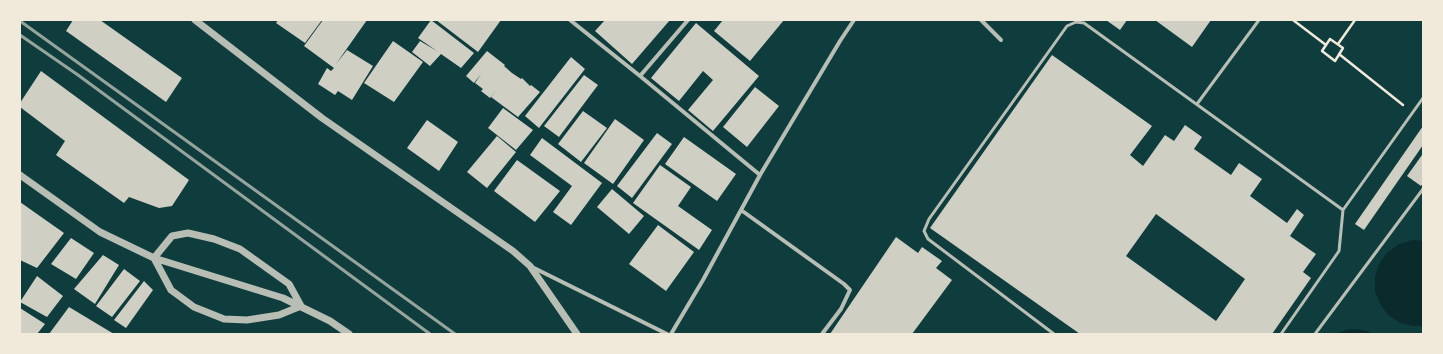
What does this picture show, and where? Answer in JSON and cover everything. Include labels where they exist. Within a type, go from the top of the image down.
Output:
[{"type":"street","points":[[195,20],[322,118],[497,239],[530,266],[667,334]]},
{"type":"street","points":[[570,20],[760,175]]},
{"type":"street","points":[[640,76],[688,20]]},
{"type":"street","points":[[671,334],[760,175],[840,40],[854,20]]},
{"type":"street","points":[[982,20],[1001,40]]},
{"type":"street","points":[[20,175],[100,232],[154,258],[283,298],[330,321],[349,334]]},
{"type":"street","points":[[741,210],[844,284],[850,290],[841,309],[822,334]]},
{"type":"street","points":[[154,258],[172,236],[188,233],[214,239],[240,249],[289,284],[301,306]]},
{"type":"street","points":[[154,258],[171,290],[194,307],[224,319],[247,320],[279,315],[301,306]]},
{"type":"street","points":[[530,266],[577,334]]},
{"type":"lane","points":[[1197,104],[1259,20]]},
{"type":"lane","points":[[1054,334],[928,239],[924,231],[929,218],[1067,26],[1076,22],[1084,23],[1343,210]]},
{"type":"lane","points":[[1281,334],[1339,251],[1343,210],[1423,98]]},
{"type":"lane","points":[[1315,334],[1423,189]]},
{"type":"path","points":[[1293,20],[1326,45]]},
{"type":"path","points":[[1338,44],[1355,20]]},
{"type":"path","points":[[1330,39],[1343,48],[1335,61],[1322,51],[1326,45],[1330,39]]},
{"type":"path","points":[[1339,54],[1413,112]]},
{"type":"water","points":[[1413,240],[1423,241],[1423,326],[1413,326],[1400,323],[1388,315],[1380,304],[1375,291],[1375,277],[1379,264],[1387,253],[1399,244]]},
{"type":"water","points":[[1349,329],[1364,330],[1374,334],[1334,334]]},
{"type":"building","points":[[73,20],[100,20],[182,78],[166,102],[66,31]]},
{"type":"building","points":[[278,20],[322,20],[305,43],[276,23]]},
{"type":"building","points":[[323,20],[367,20],[336,64],[347,50],[373,66],[352,100],[338,91],[335,95],[318,84],[327,68],[331,71],[334,68],[304,46]]},
{"type":"building","points":[[431,20],[474,53],[461,68],[441,54],[430,66],[412,52],[420,41],[437,51],[418,38]]},
{"type":"building","points":[[436,20],[501,20],[478,52]]},
{"type":"building","points":[[605,20],[670,20],[632,64],[595,31]]},
{"type":"building","points":[[723,20],[784,20],[750,61],[714,31]]},
{"type":"building","points":[[1106,20],[1127,20],[1120,30]]},
{"type":"building","points":[[1155,20],[1211,20],[1192,47]]},
{"type":"building","points":[[696,23],[759,76],[713,131],[688,110],[713,80],[703,71],[679,101],[651,78]]},
{"type":"building","points":[[393,41],[423,62],[394,102],[364,83]]},
{"type":"building","points":[[487,51],[505,65],[504,66],[512,73],[521,79],[522,78],[530,86],[531,85],[540,92],[518,117],[491,97],[497,89],[490,98],[481,91],[483,89],[475,83],[481,74],[474,83],[466,76]]},
{"type":"building","points":[[1052,55],[1152,126],[1130,155],[1143,166],[1165,135],[1174,141],[1185,125],[1202,137],[1194,149],[1231,175],[1239,163],[1262,179],[1250,196],[1287,223],[1297,209],[1304,215],[1290,236],[1316,254],[1303,272],[1311,278],[1272,334],[1080,334],[930,228]],"holes":[[[1156,214],[1245,279],[1216,321],[1126,256]]]},
{"type":"building","points":[[571,57],[585,69],[539,128],[525,116]]},
{"type":"building","points":[[41,71],[189,180],[172,206],[159,208],[129,197],[124,203],[56,155],[65,141],[20,107],[20,103]]},
{"type":"building","points":[[584,75],[598,85],[559,137],[544,126]]},
{"type":"building","points":[[755,87],[779,106],[747,147],[723,127]]},
{"type":"building","points":[[503,108],[533,130],[516,150],[488,128]]},
{"type":"building","points":[[583,111],[607,128],[581,162],[558,144]]},
{"type":"building","points":[[615,119],[644,140],[613,184],[584,163]]},
{"type":"building","points":[[427,120],[458,142],[439,171],[407,148]]},
{"type":"building","points":[[1423,126],[1423,145],[1364,230],[1355,224]]},
{"type":"building","points":[[657,133],[672,144],[632,198],[617,186]]},
{"type":"building","points":[[497,136],[516,152],[487,188],[467,172]]},
{"type":"building","points":[[684,137],[736,174],[717,201],[665,164]]},
{"type":"building","points":[[542,138],[602,183],[571,225],[553,212],[572,186],[530,155]]},
{"type":"building","points":[[1422,155],[1423,183],[1421,186],[1407,176]]},
{"type":"building","points":[[517,160],[560,191],[535,222],[494,191]]},
{"type":"building","points":[[660,165],[691,187],[678,206],[712,230],[699,250],[633,203]]},
{"type":"building","points":[[612,189],[644,216],[629,234],[597,207]]},
{"type":"building","points":[[20,202],[64,233],[37,268],[20,260]]},
{"type":"building","points":[[658,225],[694,252],[666,291],[629,264]]},
{"type":"building","points":[[896,237],[918,253],[922,247],[942,261],[936,268],[952,280],[912,334],[830,334]]},
{"type":"building","points":[[71,238],[94,253],[76,279],[51,264]]},
{"type":"building","points":[[103,255],[119,265],[95,304],[74,289]]},
{"type":"building","points":[[124,269],[140,281],[112,317],[96,306]]},
{"type":"building","points":[[37,276],[63,296],[47,317],[20,302]]},
{"type":"building","points":[[144,281],[153,290],[126,328],[114,320]]},
{"type":"building","points":[[69,307],[114,334],[49,334]]},
{"type":"building","points":[[20,308],[45,324],[37,334],[20,334]]},
{"type":"railway","points":[[20,21],[455,334]]},
{"type":"railway","points":[[20,35],[78,75],[430,334]]}]
